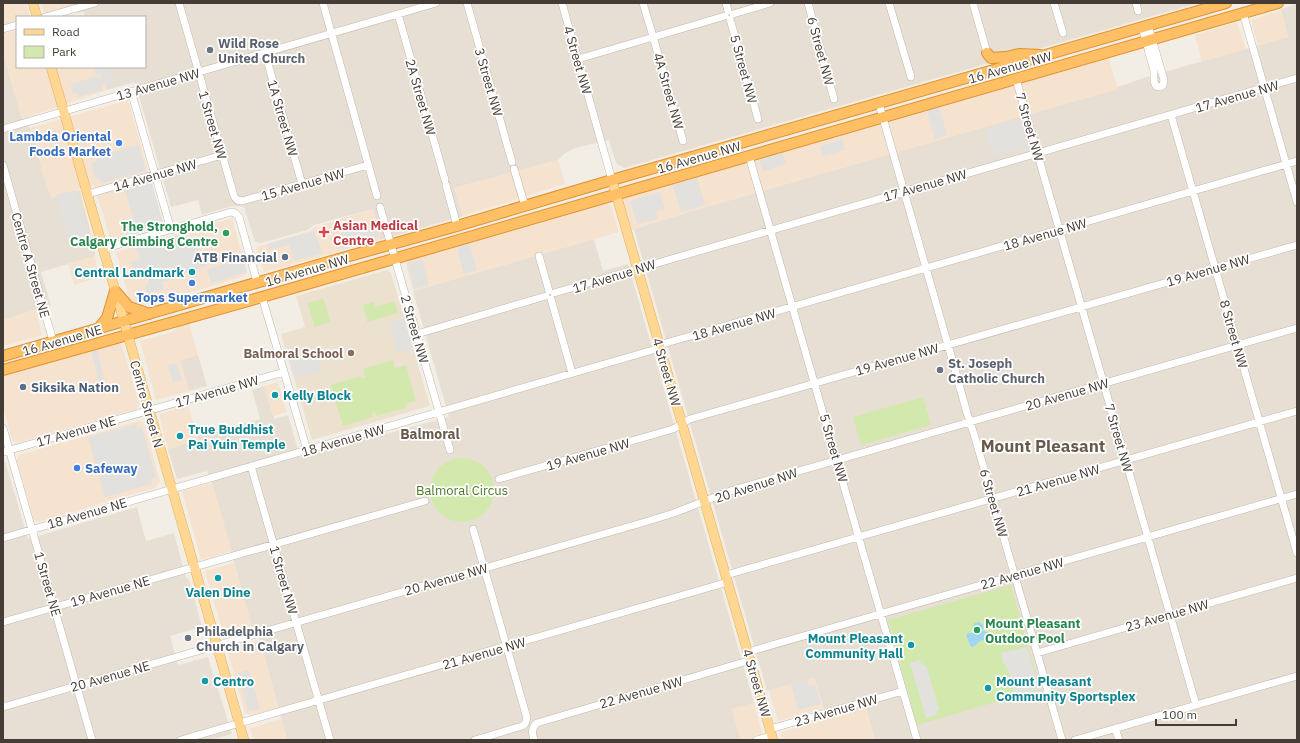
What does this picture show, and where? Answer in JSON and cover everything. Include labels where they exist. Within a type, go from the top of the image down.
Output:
[{"type":"highway","name":"16 Avenue NW","points":[[124,321],[1226,3]]},
{"type":"highway","name":"16 Avenue NW","points":[[127,335],[1278,3]]},
{"type":"highway","points":[[987,53],[991,58],[1019,54],[1046,55]]},
{"type":"highway","points":[[98,329],[107,318],[115,292],[129,307],[149,314]]},
{"type":"highway","name":"16 Avenue NE","points":[[3,356],[124,321]]},
{"type":"highway","name":"16 Avenue NE","points":[[3,370],[127,335]]},
{"type":"main road","points":[[33,3],[37,16]]},
{"type":"main road","name":"Centre Street N","points":[[51,68],[244,740]]},
{"type":"main road","name":"4 Street NW","points":[[612,180],[772,735]]},
{"type":"street","points":[[49,16],[95,3]]},
{"type":"street","name":"1 Street NW","points":[[178,3],[234,196],[237,200]]},
{"type":"street","points":[[323,3],[377,196]]},
{"type":"street","name":"13 Avenue NW","points":[[3,129],[436,3]]},
{"type":"street","name":"3 Street NW","points":[[467,3],[525,206]]},
{"type":"street","name":"4 Street NW","points":[[562,3],[612,180]]},
{"type":"street","name":"4A Street NW","points":[[644,3],[683,141]]},
{"type":"street","name":"5 Street NW","points":[[726,3],[758,119]]},
{"type":"street","points":[[578,59],[770,3]]},
{"type":"street","name":"6 Street NW","points":[[808,3],[834,99]]},
{"type":"street","points":[[889,3],[911,77]]},
{"type":"street","points":[[973,3],[987,53]]},
{"type":"street","points":[[1054,3],[1063,33]]},
{"type":"street","points":[[1136,3],[1138,11]]},
{"type":"street","points":[[1242,13],[1297,202]]},
{"type":"street","name":"2A Street NW","points":[[398,14],[457,226]]},
{"type":"street","points":[[3,29],[16,25]]},
{"type":"street","points":[[1145,26],[1164,80],[1164,84],[1160,87],[1154,84],[1154,71],[1149,40]]},
{"type":"street","name":"1A Street NW","points":[[265,53],[302,184]]},
{"type":"street","name":"17 Avenue NW","points":[[417,334],[1297,78]]},
{"type":"street","name":"7 Street NW","points":[[1016,79],[1196,705]]},
{"type":"street","points":[[131,92],[171,230]]},
{"type":"street","name":"6 Street NW","points":[[880,104],[947,345],[1062,740]]},
{"type":"street","name":"8 Street NW","points":[[1170,115],[1297,553]]},
{"type":"street","name":"14 Avenue NW","points":[[88,194],[222,155]]},
{"type":"street","name":"5 Street NW","points":[[749,156],[918,740]]},
{"type":"street","name":"18 Avenue NW","points":[[172,489],[653,350],[666,343],[1297,161]]},
{"type":"street","name":"Centre A Street NE","points":[[3,165],[53,341]]},
{"type":"street","name":"15 Avenue NW","points":[[237,200],[242,201],[368,165]]},
{"type":"street","name":"2 Street NW","points":[[380,207],[450,450]]},
{"type":"street","points":[[103,249],[231,212],[235,213],[239,218],[257,282]]},
{"type":"street","name":"19 Avenue NW","points":[[499,479],[673,429],[690,419],[1297,245]]},
{"type":"street","points":[[539,256],[572,373]]},
{"type":"street","points":[[262,296],[307,450]]},
{"type":"street","name":"20 Avenue NW","points":[[217,646],[645,522],[705,502],[733,490],[1297,328]]},
{"type":"street","name":"17 Avenue NW","points":[[149,410],[284,372]]},
{"type":"street","name":"17 Avenue NE","points":[[6,451],[149,410]]},
{"type":"street","name":"21 Avenue NW","points":[[181,740],[507,646],[859,537],[1297,411]]},
{"type":"street","name":"1 Street NE","points":[[3,428],[6,451],[32,529],[92,740]]},
{"type":"street","name":"1 Street NW","points":[[251,466],[330,740]]},
{"type":"street","name":"18 Avenue NE","points":[[3,538],[172,489]]},
{"type":"street","name":"22 Avenue NW","points":[[534,740],[531,731],[537,723],[882,614],[1297,494]]},
{"type":"street","points":[[194,567],[425,501]]},
{"type":"street","points":[[473,529],[527,718],[526,723],[522,726],[475,740]]},
{"type":"street","name":"19 Avenue NE","points":[[3,622],[194,567]]},
{"type":"street","name":"23 Avenue NW","points":[[1037,653],[1297,578]]},
{"type":"street","name":"20 Avenue NE","points":[[3,707],[217,646]]},
{"type":"street","points":[[1075,740],[1297,676]]},
{"type":"street","name":"23 Avenue NW","points":[[757,740],[903,691]]},
{"type":"street","points":[[1115,728],[1119,740]]},
{"type":"shaded area","points":[[3,3],[26,3],[30,16],[16,16],[16,21],[3,25]]},
{"type":"shaded area","points":[[41,3],[75,3],[76,7],[45,15]]},
{"type":"shaded area","points":[[75,3],[1198,3],[624,168],[617,164],[609,140],[575,148],[564,154],[558,160],[454,188],[463,216],[380,240],[373,209],[314,225],[307,230],[261,243],[255,242],[244,207],[232,206],[202,215],[198,200],[171,207],[135,82],[107,90],[100,68],[146,68],[146,16],[85,16],[84,12],[78,13]]},
{"type":"shaded area","points":[[1297,4],[1297,740],[875,740],[866,708],[827,719],[814,678],[767,691],[634,229],[1117,89],[1117,87],[1147,77],[1288,37],[1281,9]]},
{"type":"shaded area","points":[[1281,10],[1288,37],[1258,46],[1251,20]]},
{"type":"shaded area","points":[[1237,22],[1246,49],[1202,62],[1195,35]]},
{"type":"shaded area","points":[[16,30],[16,68],[100,68],[107,90],[22,119],[3,53],[3,34]]},
{"type":"shaded area","points":[[1107,52],[1118,89],[627,231],[616,194]]},
{"type":"shaded area","points":[[3,53],[22,119],[30,128],[46,183],[52,198],[80,190],[95,250],[95,256],[41,272],[51,305],[3,320]]},
{"type":"shaded area","points":[[94,68],[109,68],[114,83],[102,85],[103,90],[78,97],[77,93],[73,94],[71,84],[99,76],[101,80],[100,74],[96,75]]},
{"type":"shaded area","points":[[128,100],[164,226],[111,241],[94,185],[51,198],[30,128]]},
{"type":"shaded area","points":[[939,107],[947,135],[935,139],[927,111]]},
{"type":"shaded area","points":[[1020,119],[1028,147],[993,157],[985,129]]},
{"type":"shaded area","points":[[842,139],[845,150],[822,156],[820,146]]},
{"type":"shaded area","points":[[136,145],[139,146],[146,171],[103,183],[95,177],[91,163],[95,162],[100,156],[132,146],[135,147]]},
{"type":"shaded area","points":[[783,153],[786,164],[763,171],[759,160]]},
{"type":"shaded area","points":[[558,160],[565,184],[463,216],[454,188]]},
{"type":"shaded area","points":[[697,178],[705,205],[681,212],[673,185]]},
{"type":"shaded area","points":[[151,182],[164,226],[127,236],[125,229],[129,228],[128,223],[134,222],[125,189]]},
{"type":"shaded area","points":[[76,190],[89,236],[69,242],[56,195]]},
{"type":"shaded area","points":[[660,192],[665,209],[656,211],[658,219],[637,224],[630,201]]},
{"type":"shaded area","points":[[604,203],[611,206],[619,232],[413,291],[406,264],[409,260]]},
{"type":"shaded area","points":[[373,209],[380,240],[264,272],[256,247],[310,231],[315,227]]},
{"type":"shaded area","points":[[232,218],[247,272],[245,276],[159,302],[142,305],[130,302],[116,252]]},
{"type":"shaded area","points":[[375,223],[378,237],[337,249],[334,235]]},
{"type":"shaded area","points":[[315,231],[322,253],[294,261],[289,245],[269,250],[267,244]]},
{"type":"shaded area","points":[[184,232],[186,239],[195,236],[199,251],[204,257],[207,266],[177,275],[177,278],[162,282],[164,289],[147,294],[145,285],[149,284],[146,274],[136,277],[130,262],[140,259],[136,247],[179,235]]},
{"type":"shaded area","points":[[594,239],[603,271],[628,264],[754,703],[732,709],[741,740],[287,740],[260,640],[252,627],[212,483],[207,471],[177,479],[168,449],[198,440],[197,436],[260,419],[252,390],[264,386],[274,419],[288,415],[300,457],[449,417],[413,291]]},
{"type":"shaded area","points":[[469,243],[477,270],[464,274],[457,247]]},
{"type":"shaded area","points":[[95,256],[99,277],[74,285],[68,264]]},
{"type":"shaded area","points":[[243,259],[247,272],[211,283],[207,269]]},
{"type":"shaded area","points":[[422,260],[429,285],[414,289],[407,263]]},
{"type":"shaded area","name":"Balmoral School","points":[[387,270],[391,273],[430,406],[312,440],[281,334],[305,327],[296,296]]},
{"type":"shaded area","points":[[36,310],[42,335],[3,346],[3,320]]},
{"type":"shaded area","points":[[404,318],[413,349],[398,353],[389,323]]},
{"type":"shaded area","points":[[189,323],[198,355],[180,360],[189,391],[156,400],[140,341],[172,332],[179,326]]},
{"type":"shaded area","points":[[118,343],[122,345],[139,404],[137,409],[16,443],[12,440],[3,405],[3,376]]},
{"type":"shaded area","points":[[97,349],[104,379],[99,381],[91,351]]},
{"type":"shaded area","points":[[317,352],[323,371],[294,378],[289,361]]},
{"type":"shaded area","points":[[198,355],[207,386],[189,391],[180,360]]},
{"type":"shaded area","points":[[177,363],[182,380],[173,383],[168,365]]},
{"type":"shaded area","name":"Kelly Block","points":[[278,382],[287,412],[273,416],[264,386]]},
{"type":"shaded area","points":[[188,405],[198,440],[168,449],[160,414]]},
{"type":"shaded area","points":[[139,421],[144,423],[160,481],[157,487],[39,522],[34,520],[17,460],[19,455]]},
{"type":"shaded area","points":[[136,424],[137,428],[142,427],[156,477],[151,479],[152,484],[105,497],[88,437]]},
{"type":"shaded area","points":[[5,461],[28,539],[137,507],[146,541],[174,533],[186,578],[189,579],[202,627],[170,636],[178,665],[208,657],[232,734],[210,740],[3,740],[3,462]]},
{"type":"shaded area","points":[[212,483],[232,551],[201,560],[182,491]]},
{"type":"shaded area","points":[[234,563],[252,627],[226,635],[223,633],[205,571]]},
{"type":"shaded area","points":[[260,640],[278,708],[250,715],[245,713],[228,653],[230,648]]},
{"type":"shaded area","points":[[1027,647],[1039,689],[1015,695],[1008,669],[1005,664],[1004,665],[1001,653]]},
{"type":"shaded area","points":[[920,660],[921,664],[923,663],[924,666],[926,665],[939,710],[936,711],[937,715],[926,718],[910,663]]},
{"type":"shaded area","points":[[249,670],[260,709],[251,711],[248,710],[238,673]]},
{"type":"shaded area","points":[[814,678],[823,709],[778,721],[769,691]]},
{"type":"shaded area","points":[[807,679],[809,686],[815,685],[821,704],[798,710],[791,684]]},
{"type":"shaded area","points":[[754,703],[764,740],[741,740],[731,709]]},
{"type":"shaded area","points":[[866,708],[875,740],[782,740],[782,732]]},
{"type":"shaded area","points":[[281,719],[287,740],[254,740],[250,728]]},
{"type":"green space","points":[[322,299],[324,300],[330,322],[315,327],[308,303]]},
{"type":"green space","points":[[395,301],[398,313],[367,322],[363,305],[374,302],[375,307]]},
{"type":"green space","points":[[393,360],[395,368],[406,365],[416,401],[405,404],[406,408],[376,416],[375,412],[372,413],[373,417],[343,426],[331,385],[361,376],[362,378],[365,377],[363,369]]},
{"type":"green space","points":[[923,397],[931,425],[861,445],[853,417]]},
{"type":"green space","name":"Balmoral Circus","points":[[456,458],[468,458],[485,467],[492,478],[494,490],[492,502],[485,513],[468,522],[456,522],[444,517],[435,508],[430,496],[430,484],[435,472],[444,463]]},
{"type":"green space","points":[[1011,585],[1040,689],[917,725],[888,620]]},
{"type":"water","points":[[979,622],[983,625],[983,631],[988,632],[989,637],[972,647],[966,635],[968,633],[976,633],[973,626],[975,623]]},
{"type":"place","name":"Wild Rose United Church","points":[[210,50]]},
{"type":"place","name":"Lambda Oriental Foods Market","points":[[119,143]]},
{"type":"place","name":"Asian Medical Centre","points":[[324,232]]},
{"type":"place","name":"The Stronghold, Calgary Climbing Centre","points":[[226,233]]},
{"type":"place","name":"ATB Financial","points":[[285,257]]},
{"type":"place","name":"Central Landmark","points":[[192,272]]},
{"type":"place","name":"Tops Supermarket","points":[[192,283]]},
{"type":"place","name":"Balmoral School","points":[[351,353]]},
{"type":"place","name":"St. Joseph Catholic Church","points":[[940,370]]},
{"type":"place","name":"Siksika Nation","points":[[23,387]]},
{"type":"place","name":"Kelly Block","points":[[275,395]]},
{"type":"place","name":"True Buddhist Pai Yuin Temple","points":[[180,436]]},
{"type":"place","name":"Safeway","points":[[77,468]]},
{"type":"place","name":"Valen Dine","points":[[218,578]]},
{"type":"place","name":"Mount Pleasant Outdoor Pool","points":[[977,630]]},
{"type":"place","name":"Philadelphia Church in Calgary","points":[[188,638]]},
{"type":"place","name":"Mount Pleasant Community Hall","points":[[911,645]]},
{"type":"place","name":"Centro","points":[[205,681]]},
{"type":"place","name":"Mount Pleasant Community Sportsplex","points":[[988,688]]},
{"type":"district","name":"Balmoral","points":[[430,434]]},
{"type":"district","name":"Mount Pleasant","points":[[1043,446]]}]
